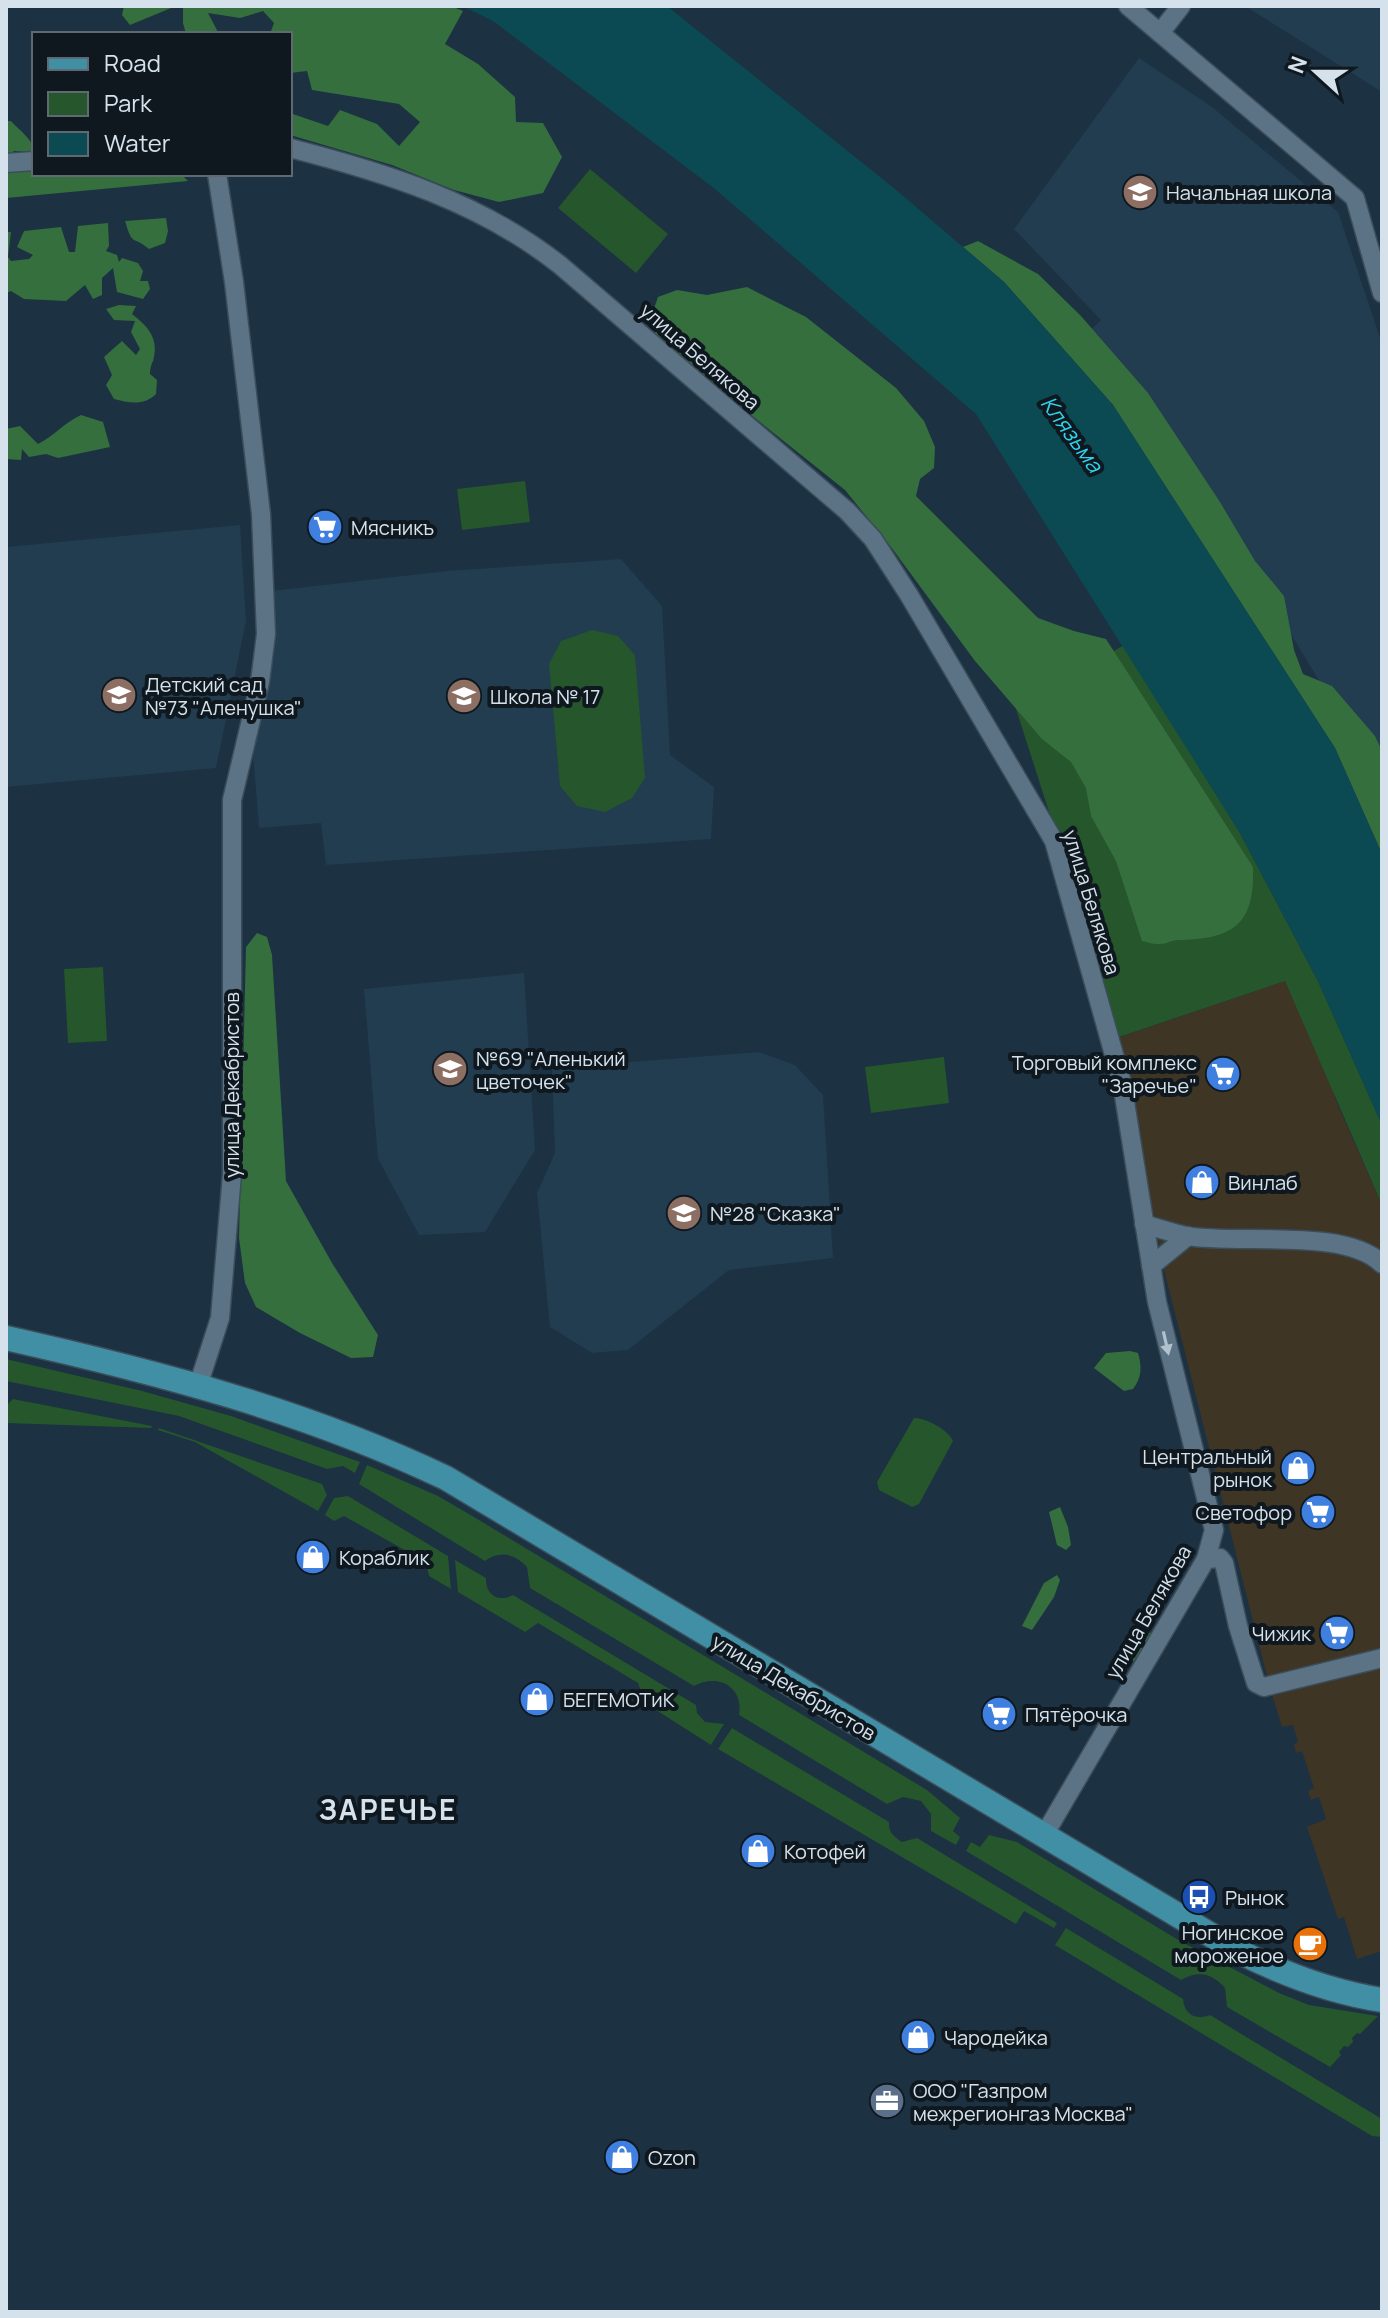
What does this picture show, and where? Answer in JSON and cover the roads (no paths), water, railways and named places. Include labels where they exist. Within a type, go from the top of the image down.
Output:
[{"type":"main road","name":"улица Декабристов","points":[[6,1338],[198,1386],[309,1421],[374,1445],[446,1478],[1043,1837],[1266,1965],[1343,1993],[1382,2000]]},
{"type":"street","points":[[1128,6],[1355,198],[1382,293]]},
{"type":"street","points":[[1160,33],[1181,6]]},
{"type":"street","name":"улица Белякова","points":[[292,149],[373,170],[445,196],[498,222],[531,243],[835,500],[873,539],[1054,841],[1122,1083],[1168,1355],[1214,1530],[1206,1559],[1043,1837]]},
{"type":"street","points":[[6,163],[32,161]]},
{"type":"street","name":"улица Декабристов","points":[[198,1386],[220,1318],[232,1174],[232,825],[235,780],[260,682],[266,634],[261,514],[234,282],[217,176]]},
{"type":"street","points":[[1144,1224],[1188,1236],[1356,1248],[1373,1255],[1382,1264]]},
{"type":"street","points":[[1151,1266],[1188,1236]]},
{"type":"street","points":[[1206,1559],[1220,1558],[1224,1563],[1238,1626],[1256,1683],[1264,1687],[1382,1658]]},
{"type":"water","name":"Клязьма","points":[[462,6],[667,6],[895,189],[1004,282],[1113,405],[1335,748],[1382,854],[1382,1125],[1318,981],[1240,833],[976,414],[715,189],[493,21]]},
{"type":"place","name":"Начальная школа","points":[[1140,192]]},
{"type":"place","name":"Мясникъ","points":[[325,527]]},
{"type":"place","name":"Детский сад №73 \"Аленушка\"","points":[[119,695]]},
{"type":"place","name":"Школа № 17","points":[[464,696]]},
{"type":"place","name":"№69 \"Аленький цветочек\"","points":[[450,1069]]},
{"type":"place","name":"Торговый комплекс \"Заречье\"","points":[[1223,1074]]},
{"type":"place","name":"Винлаб","points":[[1202,1182]]},
{"type":"place","name":"№28 \"Сказка\"","points":[[684,1213]]},
{"type":"place","name":"Центральный рынок","points":[[1298,1468]]},
{"type":"place","name":"Светофор","points":[[1318,1512]]},
{"type":"place","name":"Кораблик","points":[[313,1557]]},
{"type":"place","name":"Чижик","points":[[1337,1633]]},
{"type":"place","name":"БЕГЕМОТиК","points":[[537,1699]]},
{"type":"place","name":"Пятёрочка","points":[[999,1714]]},
{"type":"place","name":"Котофей","points":[[758,1851]]},
{"type":"place","name":"Рынок","points":[[1199,1897]]},
{"type":"place","name":"Ногинское мороженое","points":[[1310,1944]]},
{"type":"place","name":"Чародейка","points":[[918,2037]]},
{"type":"place","name":"ООО \"Газпром межрегионгаз Москва\"","points":[[887,2101]]},
{"type":"place","name":"Ozon","points":[[622,2157]]},
{"type":"district","name":"ЗАРЕЧЬЕ","points":[[388,1809]]}]
